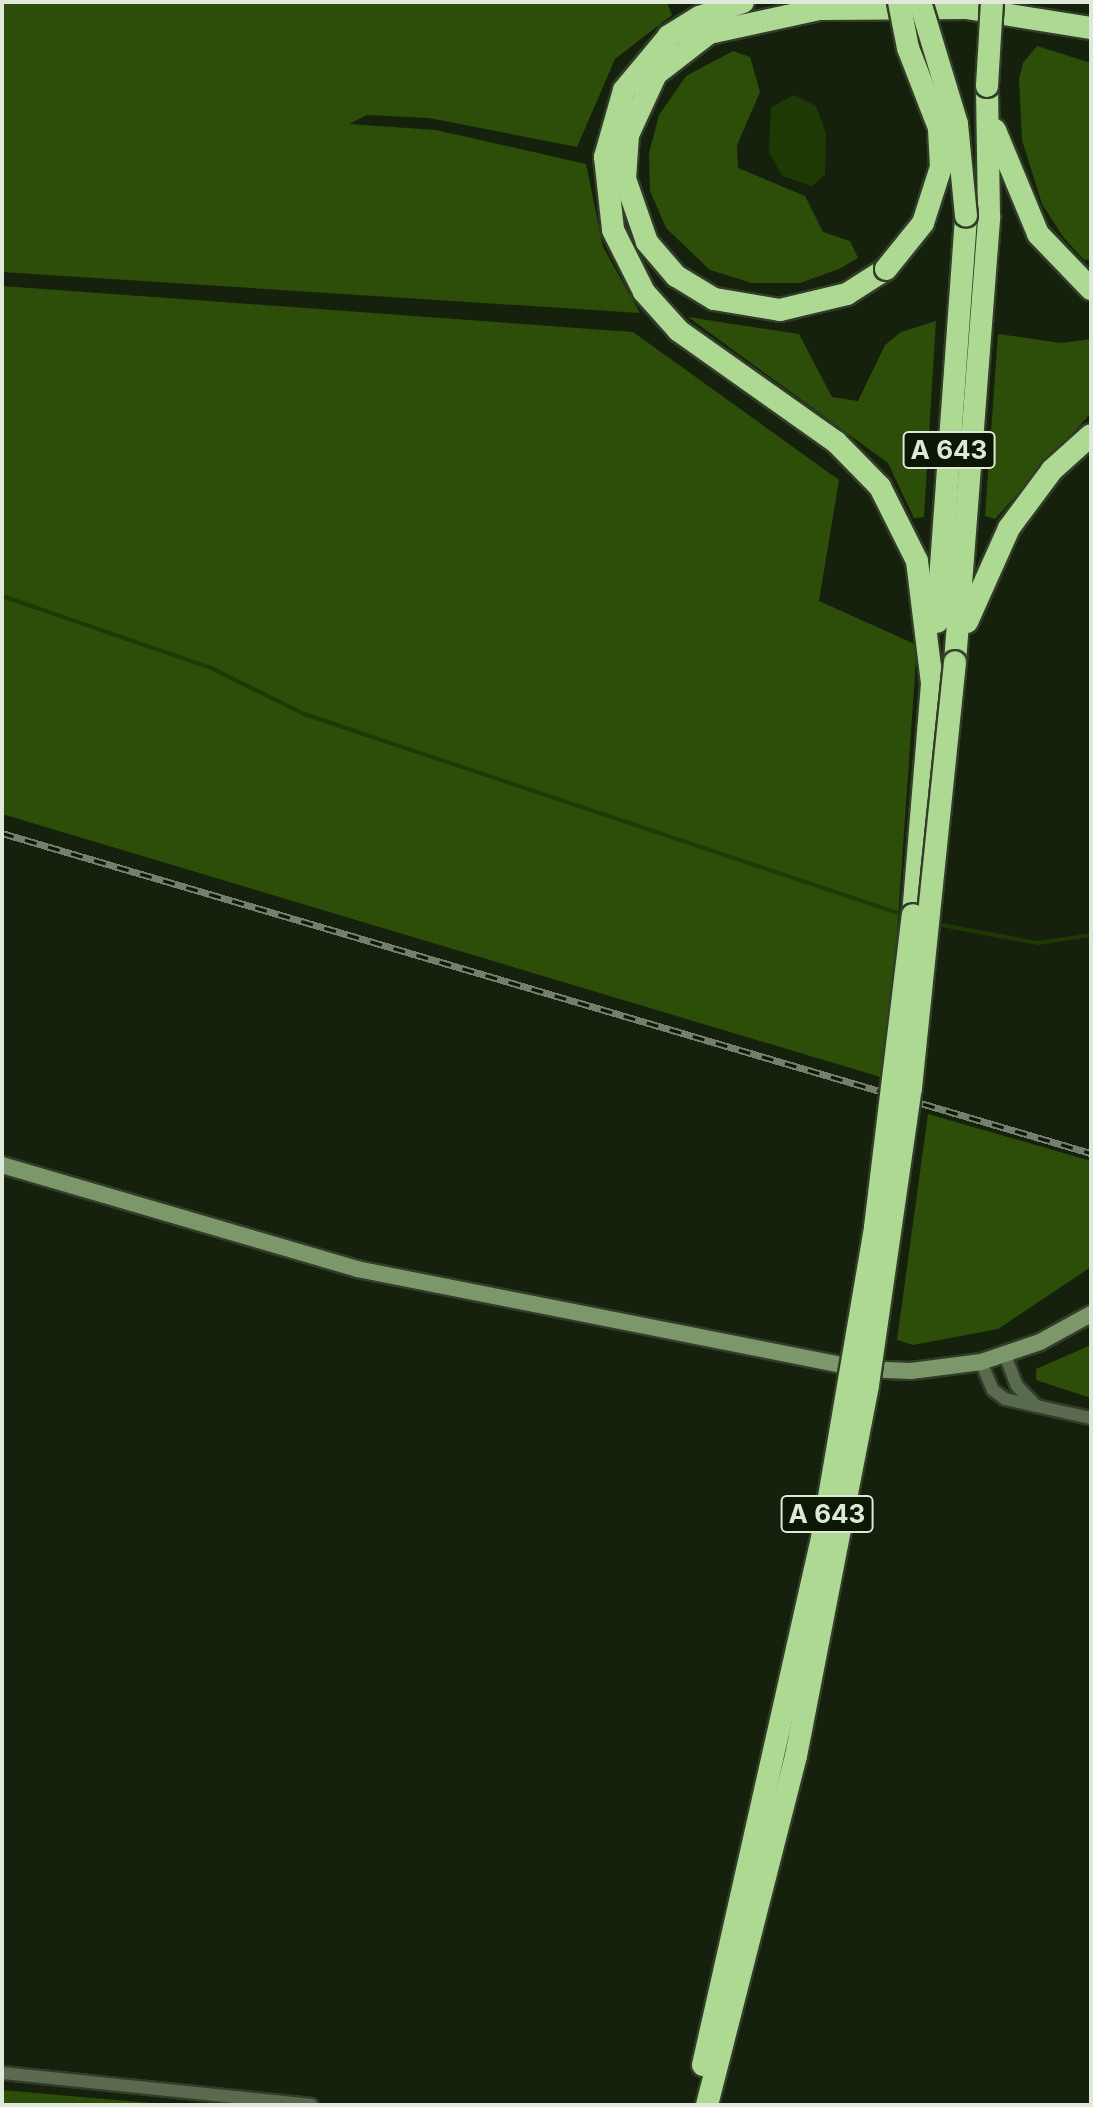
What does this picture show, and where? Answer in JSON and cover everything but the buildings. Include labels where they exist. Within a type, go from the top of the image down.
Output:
[{"type":"highway","points":[[743,2],[699,17],[669,36],[624,90],[605,157],[613,230],[644,292],[679,331],[836,442],[880,487],[917,561],[932,684]]},
{"type":"highway","points":[[899,2],[908,48],[939,128],[938,187],[923,223],[886,269],[847,294],[802,308],[735,306],[694,289],[647,242],[625,179],[628,135],[644,93],[689,44],[730,25],[819,9],[950,7],[1091,28]]},
{"type":"highway","name":"A 643","points":[[693,2105],[791,1692],[850,1383],[896,1071],[932,684],[966,190],[957,124],[920,2]]},
{"type":"highway","name":"A 643","points":[[707,2105],[796,1756],[868,1385],[911,1088],[955,662],[989,216],[987,86],[992,2]]},
{"type":"highway","points":[[987,86],[999,148],[1028,216],[1048,249],[1091,289]]},
{"type":"highway","points":[[955,662],[972,604],[1009,528],[1052,470],[1091,435]]},
{"type":"main road","points":[[2,1165],[247,1240],[566,1315],[862,1369],[911,1371],[981,1362],[1005,1355],[1091,1314]]},
{"type":"street","points":[[1005,1355],[1017,1386],[1036,1406]]},
{"type":"street","points":[[981,1362],[998,1395],[1091,1418]]},
{"type":"street","points":[[2,2073],[311,2105]]},
{"type":"shaded area","points":[[2,2],[667,2],[672,15],[615,59],[577,147],[429,118],[367,115],[349,124],[436,130],[586,164],[603,247],[640,313],[2,272]]},
{"type":"shaded area","points":[[1037,46],[1091,63],[1091,259],[1084,260],[1064,238],[1042,204],[1022,140],[1019,79],[1023,63]]},
{"type":"shaded area","points":[[733,51],[750,57],[760,92],[737,145],[738,168],[805,196],[823,232],[850,241],[858,258],[839,269],[800,283],[752,283],[710,270],[666,228],[650,191],[649,153],[659,115],[686,76]]},
{"type":"shaded area","points":[[794,95],[816,106],[826,133],[825,175],[812,186],[782,176],[769,152],[771,107]]},
{"type":"shaded area","points":[[2,286],[633,332],[839,480],[819,601],[917,645],[887,1079],[2,814]]},
{"type":"shaded area","points":[[688,317],[799,334],[832,397],[858,401],[885,345],[901,332],[936,321],[924,517],[914,518],[888,463]]},
{"type":"shaded area","points":[[998,334],[1061,343],[1091,339],[1091,413],[995,519],[985,516]]},
{"type":"shaded area","points":[[928,1114],[1091,1161],[1091,1267],[998,1329],[913,1345],[897,1340]]},
{"type":"shaded area","points":[[1091,1345],[1091,1398],[1036,1380],[1036,1369]]},
{"type":"shaded area","points":[[2,2090],[150,2103],[174,2105],[2,2105]]},
{"type":"waterway","points":[[2,596],[211,668],[304,714],[904,915]]},
{"type":"waterway","points":[[936,924],[1038,943],[1091,935]]},
{"type":"railway","points":[[2,833],[1091,1153]]}]
